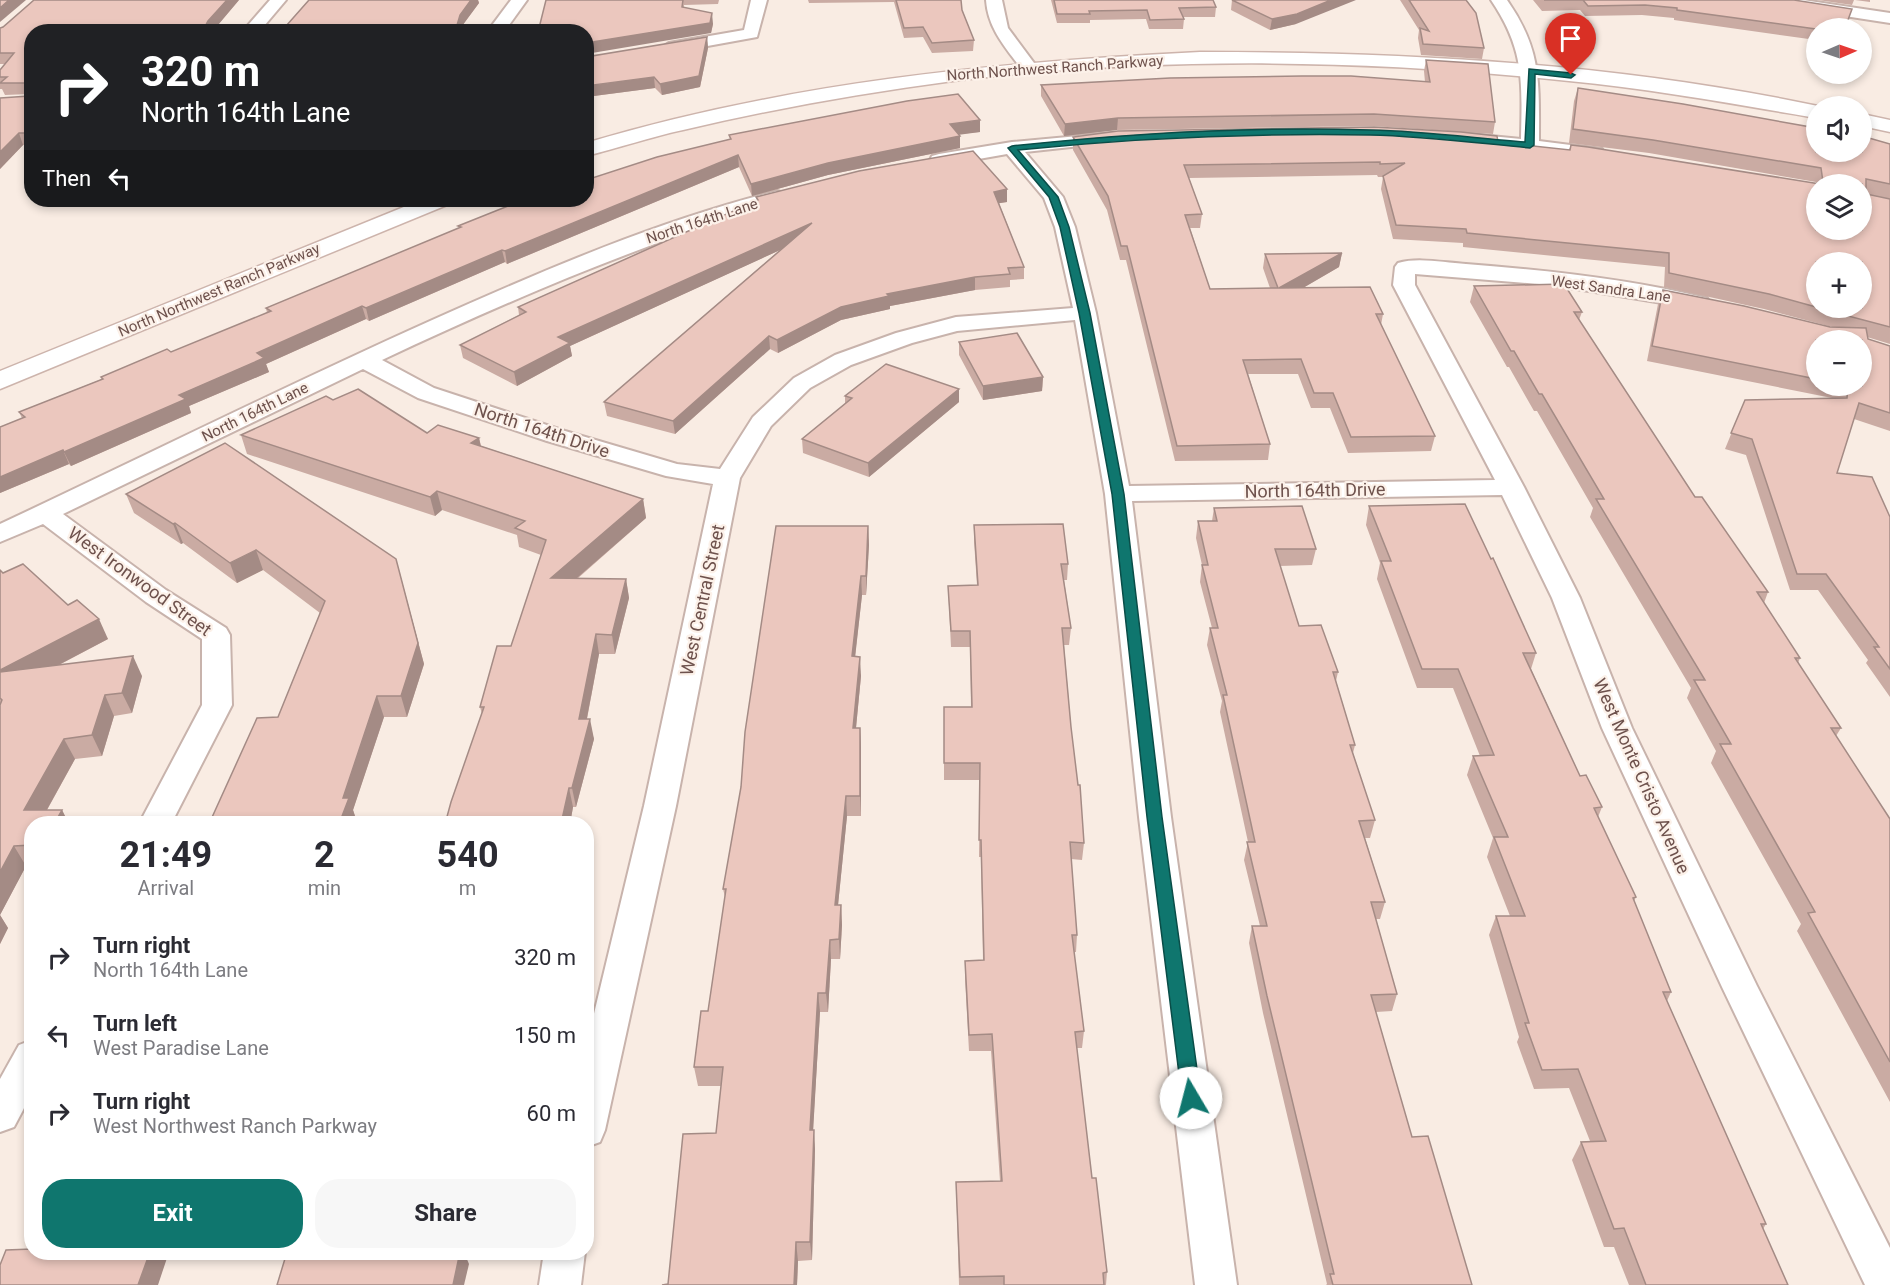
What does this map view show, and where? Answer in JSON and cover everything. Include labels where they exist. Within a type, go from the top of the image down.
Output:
[{"type":"main road","name":"North Northwest Ranch Parkway","points":[[594,148],[691,122],[789,101],[892,83],[1029,67],[1184,58],[1289,58],[1452,64],[1660,86],[1806,110]]},
{"type":"main road","points":[[1872,122],[1890,126]]},
{"type":"main road","name":"North Northwest Ranch Parkway","points":[[0,381],[422,207]]},
{"type":"street","points":[[257,24],[278,0]]},
{"type":"street","points":[[501,24],[519,0]]},
{"type":"street","points":[[657,50],[752,34],[759,0]]},
{"type":"street","points":[[994,0],[994,15],[1004,36],[1029,67]]},
{"type":"street","points":[[1499,0],[1519,28],[1531,71],[1530,145]]},
{"type":"street","points":[[1773,0],[1890,18]]},
{"type":"street","points":[[925,162],[1012,148],[1128,136]]},
{"type":"street","points":[[1436,136],[1617,156]]},
{"type":"street","points":[[1012,148],[1053,197],[1065,227],[1085,313],[1118,494],[1155,817],[1216,1285]]},
{"type":"street","name":"North 164th Lane","points":[[0,534],[364,360],[568,268],[706,217],[793,193]]},
{"type":"street","name":"West Sandra Lane","points":[[1405,267],[1460,269],[1595,284],[1719,307]]},
{"type":"street","name":"West Monte Cristo Avenue","points":[[1405,267],[1404,285],[1511,487],[1566,598],[1617,728],[1735,976],[1887,1285]]},
{"type":"street","name":"West Central Street","points":[[594,1095],[660,806],[727,478],[761,422],[802,383],[843,360],[904,338],[956,324],[1085,313]]},
{"type":"street","name":"North 164th Drive","points":[[364,360],[426,393],[556,436],[675,471],[727,478]]},
{"type":"street","name":"North 164th Drive","points":[[1118,494],[1511,487]]},
{"type":"street","name":"West Ironwood Street","points":[[45,513],[156,596],[216,635],[218,705],[158,816]]},
{"type":"street","points":[[0,1115],[24,1071]]},
{"type":"street","points":[[561,1285],[564,1260]]},
{"type":"building","points":[[0,0],[9,0],[0,8]]},
{"type":"building","points":[[34,0],[227,0],[206,24],[24,24],[24,83],[0,83],[7,77],[0,77],[0,70],[14,53],[0,53],[0,28]]},
{"type":"building","points":[[309,0],[471,0],[460,15],[457,24],[288,24]]},
{"type":"building","points":[[546,0],[683,0],[682,7],[712,13],[710,23],[594,42],[594,24],[540,24]]},
{"type":"building","points":[[896,0],[961,0],[962,10],[974,40],[932,43],[923,27],[904,28]]},
{"type":"building","points":[[1054,0],[1213,0],[1216,7],[1179,8],[1184,19],[1150,20],[1147,10],[1057,14]]},
{"type":"building","points":[[1232,0],[1331,0],[1297,14],[1272,19]]},
{"type":"building","points":[[1409,0],[1466,0],[1476,13],[1484,48],[1423,44],[1420,28],[1429,31]]},
{"type":"building","points":[[1583,0],[1794,0],[1852,9],[1849,18],[1806,18],[1806,28],[1677,10],[1677,8],[1645,5],[1588,6]]},
{"type":"building","points":[[707,37],[699,76],[660,84],[654,77],[594,85],[594,56]]},
{"type":"building","points":[[1426,60],[1488,64],[1495,122],[1374,114],[1118,118],[1065,124],[1041,85],[1170,78],[1302,76],[1351,76],[1430,82]]},
{"type":"building","points":[[1578,88],[1683,104],[1806,126],[1806,162],[1872,162],[1872,139],[1890,144],[1890,184],[1872,180],[1872,174],[1822,174],[1821,168],[1573,129]]},
{"type":"building","points":[[958,94],[980,120],[950,124],[960,136],[828,163],[751,184],[738,155],[505,251],[502,250],[366,308],[362,306],[257,353],[264,358],[179,395],[186,399],[0,477],[0,427],[25,417],[19,412],[103,379],[101,377],[167,349],[171,352],[271,311],[266,308],[461,227],[458,226],[506,207],[594,207],[594,177],[657,157],[731,139],[729,135],[907,101]]},
{"type":"building","points":[[24,96],[24,133],[19,133],[0,152],[0,98]]},
{"type":"building","points":[[1374,127],[1497,136],[1498,142],[1570,150],[1571,145],[1806,182],[1806,240],[1872,240],[1872,195],[1890,199],[1890,327],[1856,318],[1872,318],[1872,252],[1806,252],[1806,304],[1669,273],[1669,253],[1467,233],[1466,229],[1396,225],[1383,176],[1405,163],[1184,165],[1202,214],[1185,215],[1210,289],[1278,288],[1265,254],[1342,253],[1279,288],[1370,287],[1383,314],[1376,314],[1435,436],[1351,437],[1333,393],[1314,393],[1301,359],[1243,360],[1270,444],[1177,446],[1127,246],[1121,246],[1108,196],[1073,137],[1118,131]]},
{"type":"building","points":[[973,151],[1007,189],[994,192],[1024,267],[1008,268],[1010,274],[975,277],[887,294],[889,296],[841,307],[777,340],[769,336],[673,421],[604,402],[812,223],[558,337],[570,343],[514,372],[460,345],[526,312],[518,307],[758,200],[756,197],[859,171]]},
{"type":"building","points":[[1564,284],[1582,312],[1574,312],[1695,497],[1702,497],[1768,592],[1757,592],[1800,658],[1795,658],[1841,728],[1831,728],[1890,819],[1890,1062],[1808,913],[1815,912],[1720,744],[1731,744],[1694,680],[1705,680],[1596,499],[1604,499],[1542,394],[1539,394],[1514,351],[1511,351],[1474,286]]},
{"type":"building","points":[[1663,290],[1744,306],[1830,327],[1866,328],[1866,330],[1806,330],[1806,377],[1652,346]]},
{"type":"building","points":[[1017,333],[1043,377],[983,386],[959,342]]},
{"type":"building","points":[[1872,340],[1890,346],[1890,413],[1859,403],[1837,473],[1872,477],[1890,517],[1890,669],[1874,647],[1879,647],[1826,574],[1797,574],[1752,439],[1731,433],[1745,400],[1847,398],[1847,396],[1872,396]]},
{"type":"building","points":[[886,364],[959,389],[868,463],[802,439],[852,398],[845,396]]},
{"type":"building","points":[[358,389],[427,433],[438,425],[479,438],[471,443],[643,499],[551,578],[626,579],[612,635],[596,634],[579,719],[590,719],[563,816],[447,816],[484,707],[480,707],[497,646],[511,646],[546,540],[515,528],[525,521],[437,491],[430,497],[241,435],[326,396],[333,400]]},
{"type":"building","points":[[225,443],[396,559],[418,643],[401,696],[377,696],[343,798],[349,798],[342,816],[213,816],[257,718],[278,717],[325,601],[256,550],[230,563],[175,523],[173,524],[126,494]]},
{"type":"building","points":[[1465,504],[1491,559],[1493,558],[1536,653],[1523,653],[1580,776],[1586,775],[1602,807],[1594,808],[1636,897],[1633,898],[1671,992],[1663,992],[1766,1224],[1761,1224],[1788,1285],[1646,1285],[1624,1228],[1614,1229],[1581,1142],[1606,1141],[1578,1069],[1542,1070],[1525,1023],[1529,1023],[1496,916],[1525,916],[1494,837],[1508,837],[1473,756],[1494,755],[1458,669],[1422,669],[1381,561],[1391,561],[1369,506]]},
{"type":"building","points":[[1302,506],[1316,549],[1275,549],[1299,626],[1321,625],[1338,672],[1333,672],[1355,745],[1350,745],[1375,820],[1359,821],[1385,902],[1371,902],[1397,994],[1371,995],[1412,1137],[1428,1136],[1472,1285],[1333,1285],[1330,1274],[1334,1274],[1267,996],[1252,926],[1267,926],[1247,842],[1255,842],[1223,695],[1227,695],[1210,628],[1218,628],[1202,565],[1208,565],[1198,521],[1217,521],[1214,508]]},
{"type":"building","points":[[1063,524],[1068,564],[1061,564],[1071,628],[1062,628],[1071,727],[1078,785],[1080,785],[1084,843],[1070,842],[1077,935],[1072,935],[1084,1031],[1075,1032],[1092,1178],[1096,1178],[1107,1272],[1103,1273],[1104,1285],[1004,1285],[1004,1276],[960,1277],[956,1182],[1002,1181],[992,1034],[969,1035],[965,961],[984,960],[981,840],[979,840],[980,763],[944,763],[944,707],[972,707],[970,631],[951,631],[948,586],[978,585],[974,525]]},
{"type":"building","points":[[776,526],[868,526],[866,576],[861,576],[852,656],[860,657],[853,728],[860,728],[860,796],[846,796],[835,905],[841,905],[839,939],[830,940],[826,993],[818,993],[810,1130],[814,1130],[810,1242],[796,1242],[794,1285],[662,1285],[668,1284],[683,1134],[716,1133],[723,1067],[694,1067],[701,1011],[708,1011],[726,889],[723,889],[741,787],[745,732]]},
{"type":"building","points":[[23,564],[68,605],[77,600],[99,619],[0,670],[0,570],[3,573]]},
{"type":"building","points":[[133,656],[122,693],[105,695],[92,735],[64,739],[24,810],[62,810],[59,816],[24,816],[24,845],[14,846],[0,872],[0,705],[2,700],[0,698],[0,672]]},
{"type":"building","points":[[24,1249],[24,1260],[147,1260],[138,1285],[0,1285],[0,1265],[6,1250]]},
{"type":"building","points":[[285,1260],[458,1260],[453,1285],[277,1285]]},
{"type":"route","points":[[1191,1098],[1155,817],[1118,494],[1085,313],[1065,227],[1053,197],[1012,148],[1160,135],[1372,132],[1530,145],[1531,71],[1571,75]]}]
